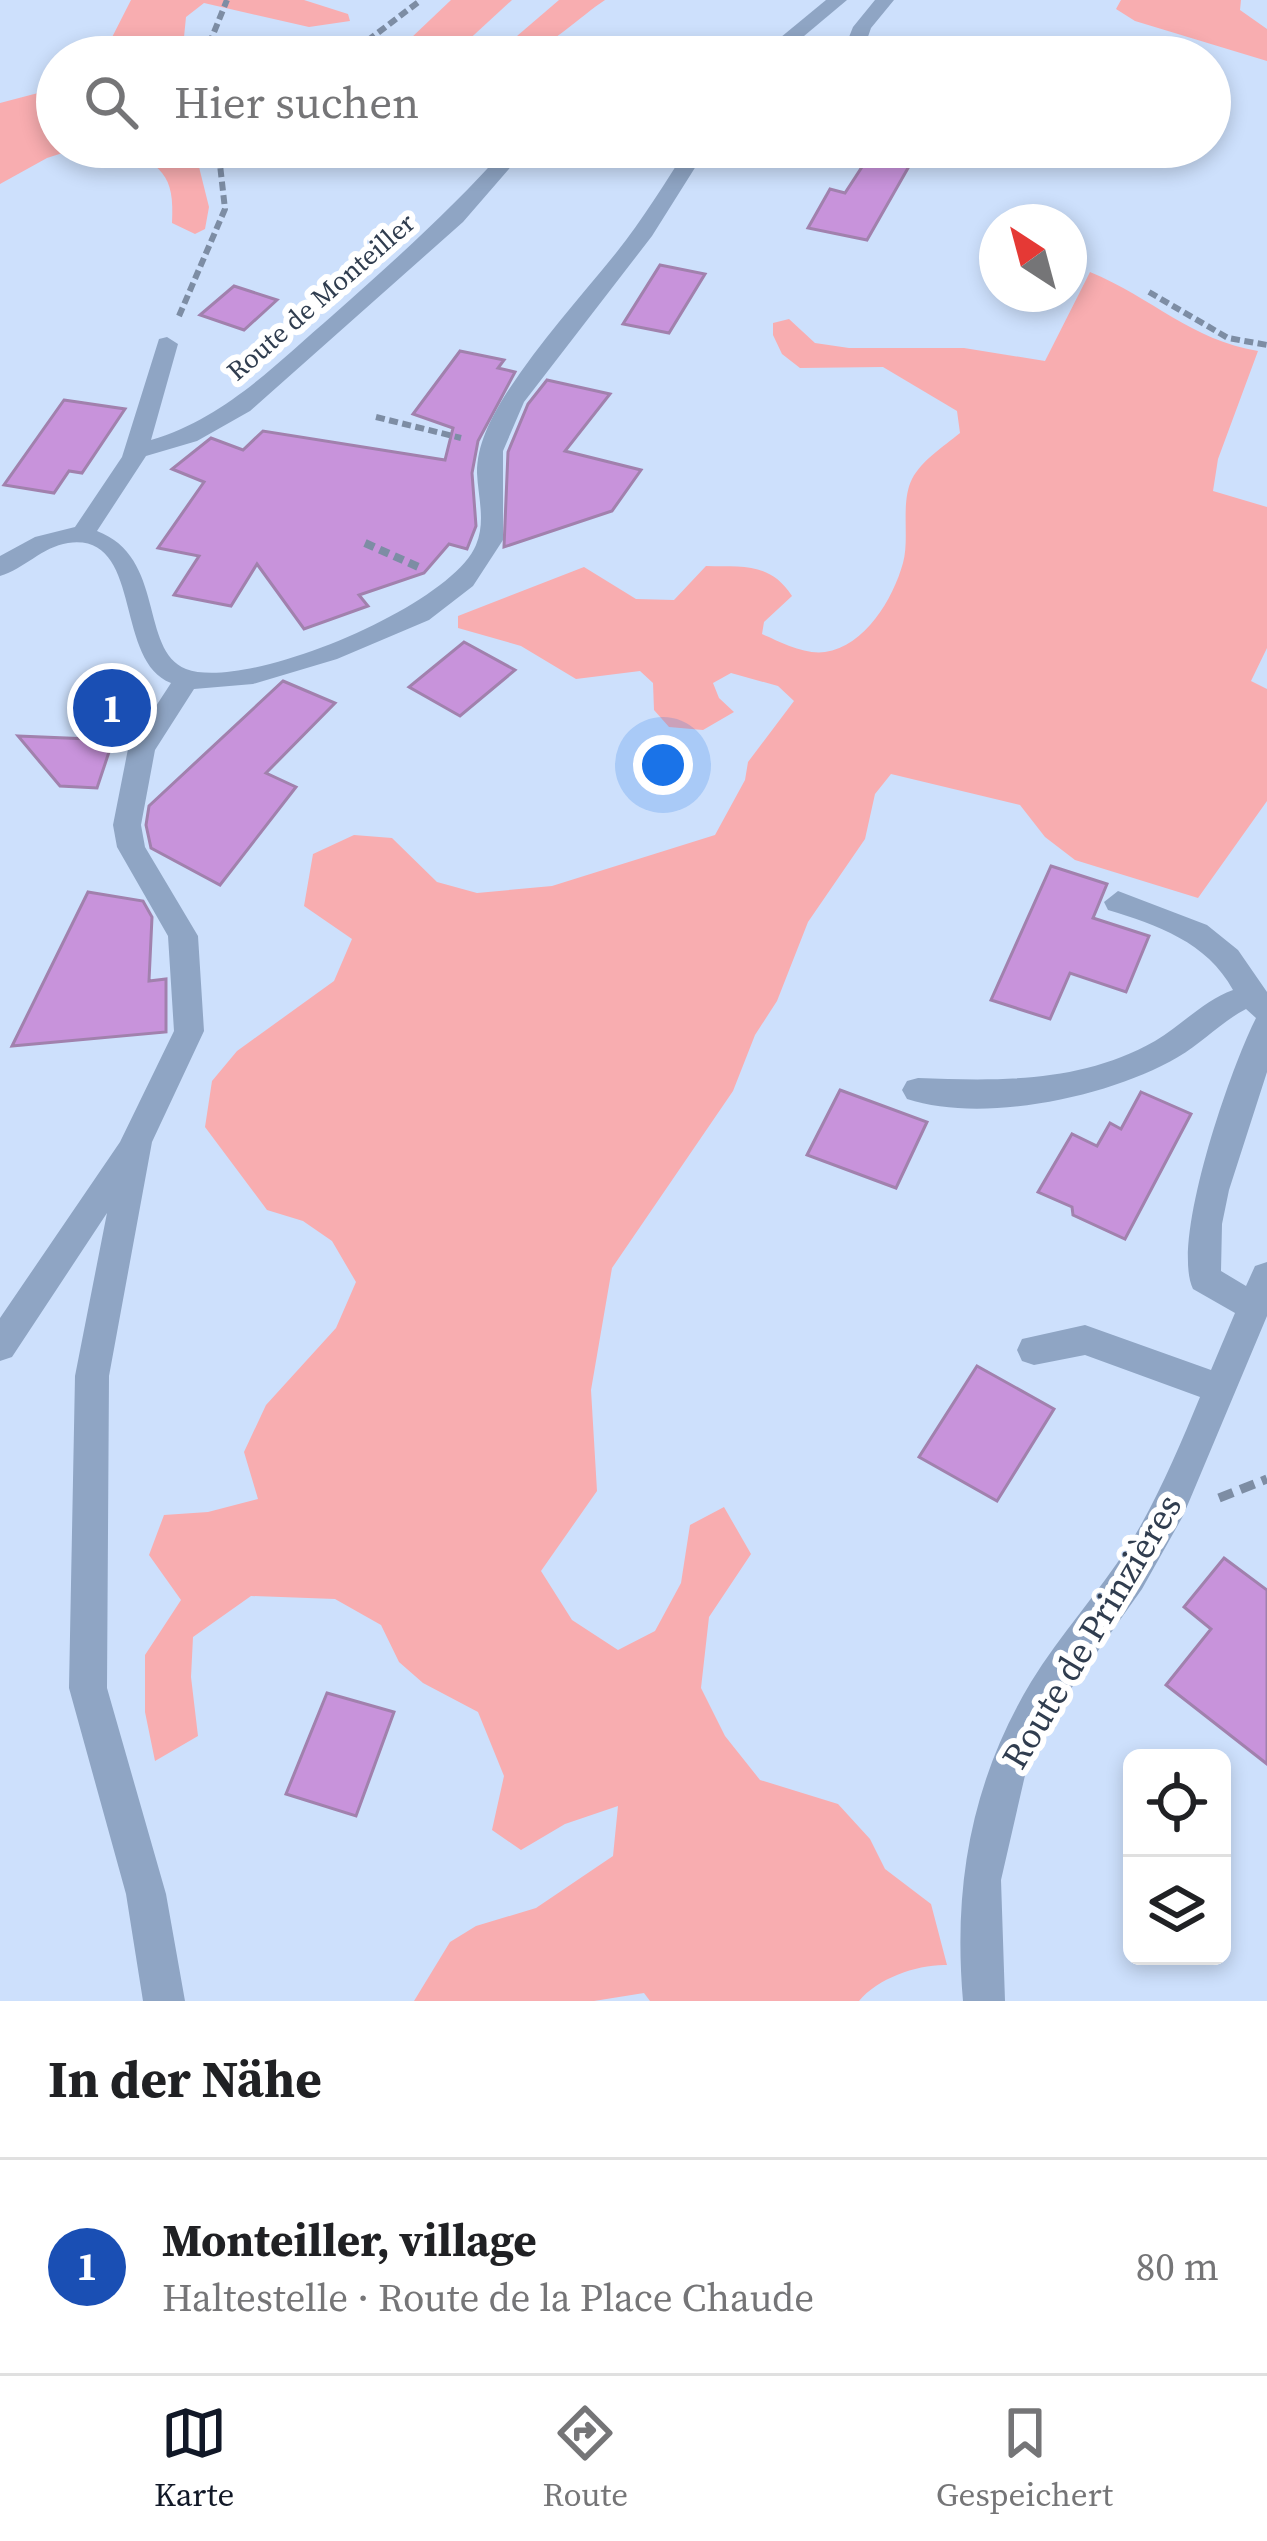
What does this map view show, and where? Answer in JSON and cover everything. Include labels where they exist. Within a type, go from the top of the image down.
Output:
[{"type":"street","points":[[793,36],[838,0]]},
{"type":"street","points":[[859,36],[884,0]]},
{"type":"street","name":"Route de Monteiller","points":[[135,452],[189,436],[242,406],[456,218],[500,168]]},
{"type":"street","points":[[0,568],[51,540],[82,536],[109,544],[123,560],[154,652],[169,672],[186,680],[224,682],[410,620],[457,587],[480,563],[494,536],[488,466],[492,443],[542,364],[643,232],[684,168]]},
{"type":"street","points":[[82,536],[135,452],[167,344]]},
{"type":"street","points":[[0,1346],[136,1142],[189,1031],[182,936],[131,847],[127,825],[142,749],[186,680]]},
{"type":"street","points":[[918,1090],[1020,1093],[1085,1077],[1161,1052],[1221,1006],[1259,1003],[1237,963],[1186,924],[1118,902]]},
{"type":"street","points":[[1260,1292],[1205,1279],[1202,1260],[1214,1195],[1267,1026]]},
{"type":"street","points":[[136,1142],[92,1376],[88,1688],[146,1894],[164,2001]]},
{"type":"street","name":"Route de Prinzières","points":[[984,2001],[977,1900],[985,1841],[1004,1777],[1045,1695],[1154,1536],[1260,1292]]},
{"type":"street","points":[[1034,1350],[1085,1340],[1220,1389]]},
{"type":"path","points":[[212,36],[227,0]]},
{"type":"path","points":[[374,36],[421,0]]},
{"type":"path","points":[[167,344],[225,209],[223,168]]},
{"type":"path","points":[[1149,292],[1228,338],[1267,345]]},
{"type":"path","points":[[376,417],[492,443]]},
{"type":"path","points":[[364,543],[457,587]]},
{"type":"shaded area","points":[[131,0],[304,0],[348,14],[350,21],[309,27],[204,3],[186,17],[184,36],[113,36]]},
{"type":"shaded area","points":[[451,0],[512,0],[473,36],[413,36]]},
{"type":"shaded area","points":[[559,0],[605,0],[557,36],[517,36]]},
{"type":"shaded area","points":[[1121,0],[1241,0],[1240,10],[1267,29],[1267,61],[1231,50],[1231,36],[1184,36],[1135,21],[1116,9]]},
{"type":"shaded area","points":[[36,94],[36,164],[0,184],[0,103]]},
{"type":"shaded area","points":[[157,168],[199,168],[209,207],[205,229],[195,234],[172,223],[171,193]]},
{"type":"shaded area","points":[[1090,272],[1212,338],[1258,351],[1218,459],[1213,491],[1267,507],[1267,648],[1251,681],[1267,689],[1267,801],[1198,898],[1075,860],[1045,837],[1020,805],[891,774],[875,794],[865,839],[808,922],[777,1001],[755,1035],[733,1091],[612,1268],[591,1390],[597,1491],[541,1571],[572,1620],[618,1650],[655,1631],[681,1583],[690,1525],[724,1507],[751,1554],[709,1617],[701,1688],[725,1736],[760,1780],[838,1804],[870,1839],[885,1869],[931,1904],[947,1965],[899,1974],[859,2001],[650,2001],[644,1993],[594,2001],[414,2001],[450,1942],[476,1926],[536,1908],[613,1856],[618,1806],[565,1824],[521,1850],[492,1830],[504,1776],[478,1712],[423,1683],[399,1662],[381,1625],[335,1599],[251,1596],[193,1637],[191,1677],[198,1736],[155,1761],[145,1712],[145,1655],[181,1600],[149,1555],[164,1515],[208,1512],[258,1499],[244,1452],[266,1405],[336,1328],[356,1282],[332,1241],[303,1221],[267,1210],[205,1127],[212,1081],[237,1051],[334,981],[352,939],[304,906],[313,854],[354,835],[392,838],[437,882],[477,893],[552,886],[715,835],[745,780],[748,762],[794,701],[778,686],[731,673],[713,683],[719,698],[734,712],[703,730],[669,727],[654,710],[653,683],[640,671],[576,679],[521,646],[458,628],[458,616],[584,567],[636,599],[674,600],[706,566],[732,566],[765,572],[784,585],[792,596],[764,622],[762,634],[801,650],[839,648],[875,619],[903,563],[912,479],[960,433],[957,411],[883,367],[800,368],[782,354],[773,323],[789,319],[815,343],[849,348],[964,348],[1045,361],[1070,312],[1087,312]]},
{"type":"building","points":[[861,168],[908,168],[867,240],[808,228],[830,189],[845,193]]},
{"type":"building","points":[[660,265],[705,274],[669,333],[623,324]]},
{"type":"building","points":[[234,286],[277,300],[244,330],[200,315]]},
{"type":"building","points":[[460,351],[504,360],[498,368],[515,372],[478,441],[472,473],[476,526],[467,549],[449,544],[424,573],[359,595],[368,606],[304,629],[257,564],[231,606],[174,595],[199,556],[158,548],[204,482],[172,469],[211,438],[243,450],[263,431],[445,460],[453,428],[413,414]]},
{"type":"building","points":[[547,380],[610,394],[565,451],[641,470],[612,511],[504,547],[508,452],[528,404]]},
{"type":"building","points":[[64,400],[125,409],[82,473],[69,471],[54,493],[4,485]]},
{"type":"building","points":[[464,642],[515,670],[460,716],[409,687]]},
{"type":"building","points":[[283,681],[335,703],[266,773],[296,787],[220,885],[151,848],[146,825],[149,806]]},
{"type":"building","points":[[18,736],[113,740],[97,788],[60,786]]},
{"type":"building","points":[[1051,866],[1107,884],[1093,918],[1149,936],[1126,992],[1070,973],[1050,1019],[991,1000]]},
{"type":"building","points":[[88,892],[143,901],[152,917],[149,981],[166,979],[166,1032],[12,1046]]},
{"type":"building","points":[[840,1090],[927,1122],[896,1188],[807,1155]]},
{"type":"building","points":[[1141,1092],[1191,1114],[1125,1239],[1073,1215],[1072,1207],[1038,1192],[1072,1134],[1097,1146],[1110,1123],[1121,1129]]},
{"type":"building","points":[[977,1366],[1054,1409],[997,1501],[919,1457]]},
{"type":"building","points":[[1224,1558],[1267,1590],[1267,1764],[1166,1685],[1211,1629],[1184,1607]]},
{"type":"building","points":[[327,1693],[394,1712],[356,1816],[286,1794]]},
{"type":"place","name":"Monteiller, village","points":[[112,708]]}]
